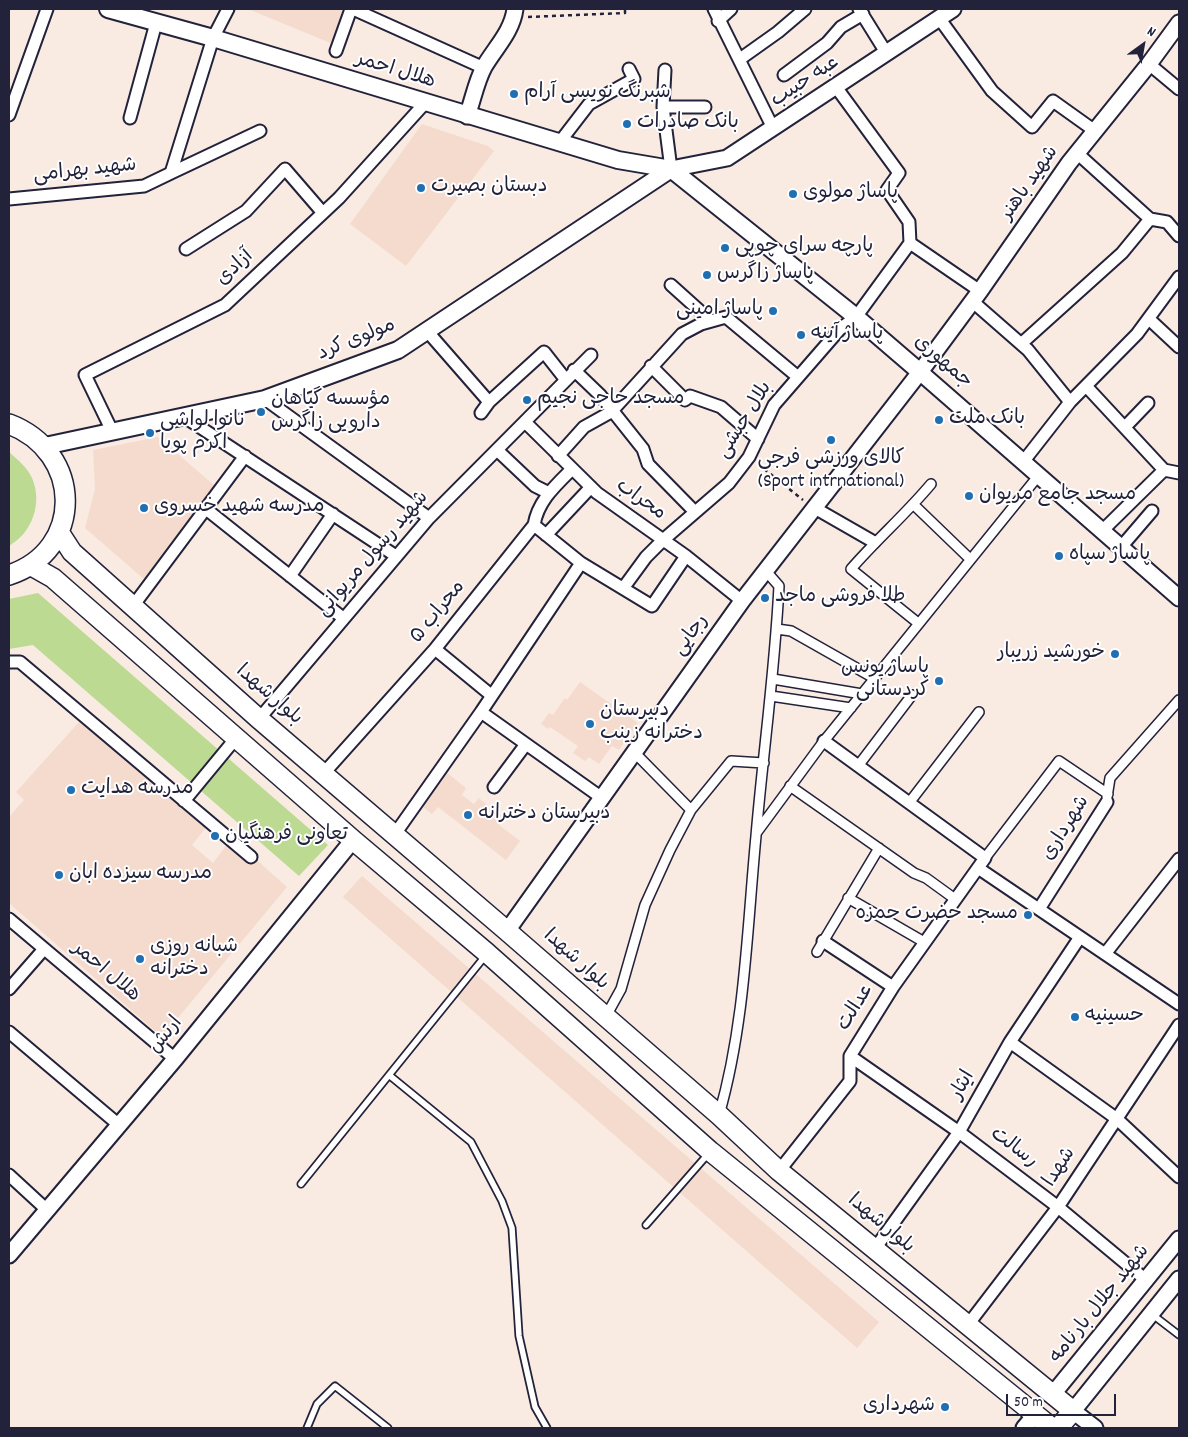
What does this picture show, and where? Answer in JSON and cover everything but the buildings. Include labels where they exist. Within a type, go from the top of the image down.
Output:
[{"type":"main road","name":"هلال احمر","points":[[108,9],[213,38],[618,160],[671,169]]},
{"type":"main road","name":"جمهوری","points":[[671,169],[856,317],[920,372]]},
{"type":"main road","name":"مولوی کرد","points":[[45,446],[186,418],[265,399],[398,350],[671,169]]},
{"type":"main road","points":[[9,424],[26,431],[45,446],[58,465],[65,487],[65,510],[59,532],[47,550],[30,565],[9,575]]},
{"type":"main road","name":"بلوار شهدا","points":[[59,532],[72,552],[259,719],[507,931],[719,1115],[779,1170],[874,1250],[1073,1411]]},
{"type":"main road","points":[[30,565],[53,578],[353,840],[487,953],[710,1151],[1029,1422],[1052,1428]]},
{"type":"main road","points":[[1029,1422],[1053,1394]]},
{"type":"main road","points":[[1058,1428],[1073,1411]]},
{"type":"street","points":[[9,111],[47,9]]},
{"type":"street","points":[[171,173],[213,38],[228,9]]},
{"type":"street","points":[[336,51],[352,9],[484,68]]},
{"type":"street","points":[[714,9],[718,21],[740,59],[773,128]]},
{"type":"street","points":[[718,21],[731,9]]},
{"type":"street","points":[[740,59],[778,32],[805,9]]},
{"type":"street","name":"عبه حبیب","points":[[671,169],[727,158],[953,9]]},
{"type":"street","points":[[784,75],[827,43],[841,27],[861,12],[887,54]]},
{"type":"street","points":[[467,116],[484,68],[503,39],[514,13]]},
{"type":"street","points":[[939,18],[992,91],[1032,127],[1053,101],[1095,131]]},
{"type":"street","points":[[130,118],[156,23]]},
{"type":"street","name":"شهید باهنر","points":[[920,372],[1077,154],[1149,64],[1179,23]]},
{"type":"street","points":[[1149,64],[1179,89]]},
{"type":"street","points":[[559,143],[589,104],[634,79],[629,69]]},
{"type":"street","points":[[665,70],[663,107],[671,169]]},
{"type":"street","points":[[836,87],[899,173],[886,190],[909,222],[910,243],[976,296],[1022,344],[1070,402]]},
{"type":"street","name":"آزادی","points":[[114,433],[85,375],[225,305],[323,213],[426,103]]},
{"type":"street","points":[[663,107],[705,106]]},
{"type":"street","name":"شهید بهرامی","points":[[9,199],[144,186],[260,131]]},
{"type":"street","points":[[1077,154],[1150,219],[1167,222],[1179,236]]},
{"type":"street","points":[[186,249],[246,211],[285,170],[323,213]]},
{"type":"street","points":[[1022,344],[1122,253],[1150,219]]},
{"type":"street","name":"بلال حبشی","points":[[624,588],[646,557],[663,540],[729,483],[749,457],[774,405],[840,329],[856,317],[910,243]]},
{"type":"street","points":[[1023,462],[1070,402],[1149,319],[1179,277]]},
{"type":"street","points":[[671,285],[711,321]]},
{"type":"street","points":[[558,456],[584,427],[611,412],[682,334],[711,321],[726,317],[798,377]]},
{"type":"street","points":[[1149,319],[1179,347]]},
{"type":"street","points":[[426,331],[489,402]]},
{"type":"street","points":[[481,413],[489,402],[544,352],[566,380]]},
{"type":"street","name":"شهید رسول مریوانی","points":[[259,719],[429,518],[591,355]]},
{"type":"street","points":[[651,366],[685,400],[690,396],[721,407],[758,439]]},
{"type":"street","points":[[574,370],[600,395],[611,412],[643,449],[648,464],[695,512]]},
{"type":"street","name":"جمهوری","points":[[920,372],[1122,546],[1179,598]]},
{"type":"street","name":"رجایی","points":[[507,931],[742,601],[920,372]]},
{"type":"street","points":[[1086,386],[1164,470],[1179,473]]},
{"type":"street","points":[[265,399],[429,518]]},
{"type":"street","points":[[1125,427],[1148,403]]},
{"type":"street","points":[[186,418],[396,556]]},
{"type":"street","name":"محراب","points":[[525,422],[591,487],[686,556],[742,601]]},
{"type":"street","points":[[497,450],[535,486],[549,493]]},
{"type":"street","points":[[133,606],[246,456]]},
{"type":"street","name":"محراب ۵","points":[[324,773],[434,650],[534,525],[536,510],[572,469]]},
{"type":"street","points":[[1103,530],[1134,497],[1164,470]]},
{"type":"street","points":[[756,833],[824,741],[1039,475]]},
{"type":"street","points":[[918,623],[850,569],[874,542],[914,505],[931,484]]},
{"type":"street","points":[[546,534],[591,487]]},
{"type":"street","points":[[914,505],[970,559]]},
{"type":"street","points":[[813,508],[874,542]]},
{"type":"street","points":[[206,509],[343,618]]},
{"type":"street","points":[[1122,546],[1152,511]]},
{"type":"street","points":[[290,576],[333,514]]},
{"type":"street","points":[[534,525],[582,563],[652,606],[686,556]]},
{"type":"street","points":[[394,834],[481,712],[582,563]]},
{"type":"street","points":[[719,1115],[733,1054],[743,994],[756,833],[772,696],[779,586],[765,570]]},
{"type":"street","points":[[777,630],[791,631],[874,678]]},
{"type":"street","points":[[434,650],[491,695]]},
{"type":"street","points":[[9,662],[20,662],[251,856]]},
{"type":"street","points":[[773,679],[862,694]]},
{"type":"street","points":[[858,766],[912,695]]},
{"type":"street","points":[[772,696],[851,708]]},
{"type":"street","name":"شهرداری","points":[[1039,909],[1107,798],[1110,778],[1179,700]]},
{"type":"street","points":[[481,712],[602,798]]},
{"type":"street","points":[[909,803],[979,712]]},
{"type":"street","points":[[184,801],[236,738]]},
{"type":"street","points":[[824,741],[985,858],[1059,761],[1107,798]]},
{"type":"street","points":[[494,787],[526,744]]},
{"type":"street","points":[[634,752],[691,810]]},
{"type":"street","points":[[605,1018],[621,989],[645,905],[691,810],[731,761],[764,763]]},
{"type":"street","points":[[790,786],[955,899]]},
{"type":"street","name":"ارتش","points":[[9,1255],[174,1060],[353,840]]},
{"type":"street","points":[[817,952],[879,848]]},
{"type":"street","name":"عدالت","points":[[779,1170],[850,1081],[850,1056],[893,987],[985,858]]},
{"type":"street","points":[[1105,954],[1179,859]]},
{"type":"street","points":[[978,868],[1179,1004]]},
{"type":"street","points":[[848,898],[924,942]]},
{"type":"street","name":"هلال احمر","points":[[9,919],[174,1060]]},
{"type":"street","name":"ایثار","points":[[874,1250],[959,1132],[1010,1042],[1080,937]]},
{"type":"street","points":[[823,941],[893,987]]},
{"type":"street","points":[[9,989],[44,949]]},
{"type":"street","name":"شهدا","points":[[967,1326],[1058,1207],[1179,1026]]},
{"type":"street","points":[[9,1032],[119,1125]]},
{"type":"street","points":[[1010,1042],[1117,1119],[1179,1177]]},
{"type":"street","name":"رسالت","points":[[850,1056],[959,1132],[1058,1207],[1147,1281]]},
{"type":"street","points":[[9,1175],[47,1210]]},
{"type":"street","name":"شهید جلال بارنامه","points":[[1053,1394],[1147,1281],[1179,1239]]},
{"type":"street","points":[[1095,1428],[1073,1411],[1179,1279]]},
{"type":"lane","points":[[301,1184],[487,953]]},
{"type":"lane","points":[[389,1075],[471,1142],[502,1201],[512,1228],[519,1336],[535,1407],[547,1428]]},
{"type":"lane","points":[[646,1225],[710,1151]]},
{"type":"lane","points":[[1152,1314],[1179,1334]]},
{"type":"lane","points":[[307,1428],[316,1404],[335,1386],[388,1428]]},
{"type":"path","points":[[514,13],[625,13],[625,9]]},
{"type":"path","points":[[749,457],[813,508]]},
{"type":"shaded area","points":[[248,9],[348,9],[333,44]]},
{"type":"shaded area","name":"دبستان بصیرت","points":[[422,124],[488,146],[494,151],[406,266],[350,224]]},
{"type":"shaded area","name":"مدرسه شهید خسروی","points":[[158,437],[215,486],[145,580],[85,528],[95,489],[93,450]]},
{"type":"shaded area","name":"دبیرستان دخترانه زینب","points":[[580,682],[638,723],[619,750],[612,746],[599,764],[589,757],[585,761],[573,753],[578,746],[550,727],[548,729],[541,724],[549,713],[553,715],[565,698],[567,700]]},
{"type":"shaded area","points":[[88,712],[212,820],[192,845],[213,863],[232,838],[287,887],[162,1037],[9,903],[9,817],[24,800],[16,792]]},
{"type":"shaded area","name":"دبیرستان دخترانه","points":[[446,772],[466,788],[462,795],[474,804],[479,798],[487,805],[482,811],[489,816],[494,810],[504,817],[499,825],[520,841],[506,860],[438,807],[432,814],[420,805]]},
{"type":"shaded area","points":[[362,876],[879,1322],[857,1348],[343,897]]},
{"type":"green space","points":[[9,452],[22,464],[32,478],[35,488],[36,507],[24,533],[9,546]]},
{"type":"green space","points":[[38,593],[328,845],[299,876],[33,645],[9,649],[9,599]]},
{"type":"place","name":"شبرنگ نویسی آرام","points":[[514,94]]},
{"type":"place","name":"بانک صادرات","points":[[627,124]]},
{"type":"place","name":"دبستان بصیرت","points":[[421,188]]},
{"type":"place","name":"پاساژ مولوی","points":[[793,194]]},
{"type":"place","name":"پارچه سرای چوپی","points":[[725,248]]},
{"type":"place","name":"پاساژ زاگرس","points":[[707,275]]},
{"type":"place","name":"پاساژ امینی","points":[[773,311]]},
{"type":"place","name":"پاساژ آینه","points":[[801,335]]},
{"type":"place","name":"مسجد حاجی نجیم","points":[[527,400]]},
{"type":"place","name":"مؤسسه گیاهان دارویی زاگرس","points":[[261,412]]},
{"type":"place","name":"بانک ملت","points":[[939,420]]},
{"type":"place","name":"نانوا لواشی اکرم پویا","points":[[150,433]]},
{"type":"place","name":"کالای ورزشی فرجی (Sport intrnational)","points":[[831,440]]},
{"type":"place","name":"مسجد جامع مریوان","points":[[969,496]]},
{"type":"place","name":"مدرسه شهید خسروی","points":[[144,508]]},
{"type":"place","name":"پاساژ سپاه","points":[[1059,556]]},
{"type":"place","name":"طلا فروشی ماجد","points":[[765,598]]},
{"type":"place","name":"خورشید زریبار","points":[[1115,654]]},
{"type":"place","name":"پاساژ یونس کردستانی","points":[[939,681]]},
{"type":"place","name":"دبیرستان دخترانه زینب","points":[[590,724]]},
{"type":"place","name":"مدرسه هدایت","points":[[71,790]]},
{"type":"place","name":"دبیرستان دخترانه","points":[[468,815]]},
{"type":"place","name":"تعاونی فرهنگیان","points":[[215,836]]},
{"type":"place","name":"مدرسه سیزده ابان","points":[[59,875]]},
{"type":"place","name":"مسجد حضرت حمزه","points":[[1028,915]]},
{"type":"place","name":"شبانه روزی دخترانه","points":[[140,959]]},
{"type":"place","name":"حسینیه","points":[[1075,1017]]},
{"type":"place","name":"شهرداری","points":[[945,1407]]}]
